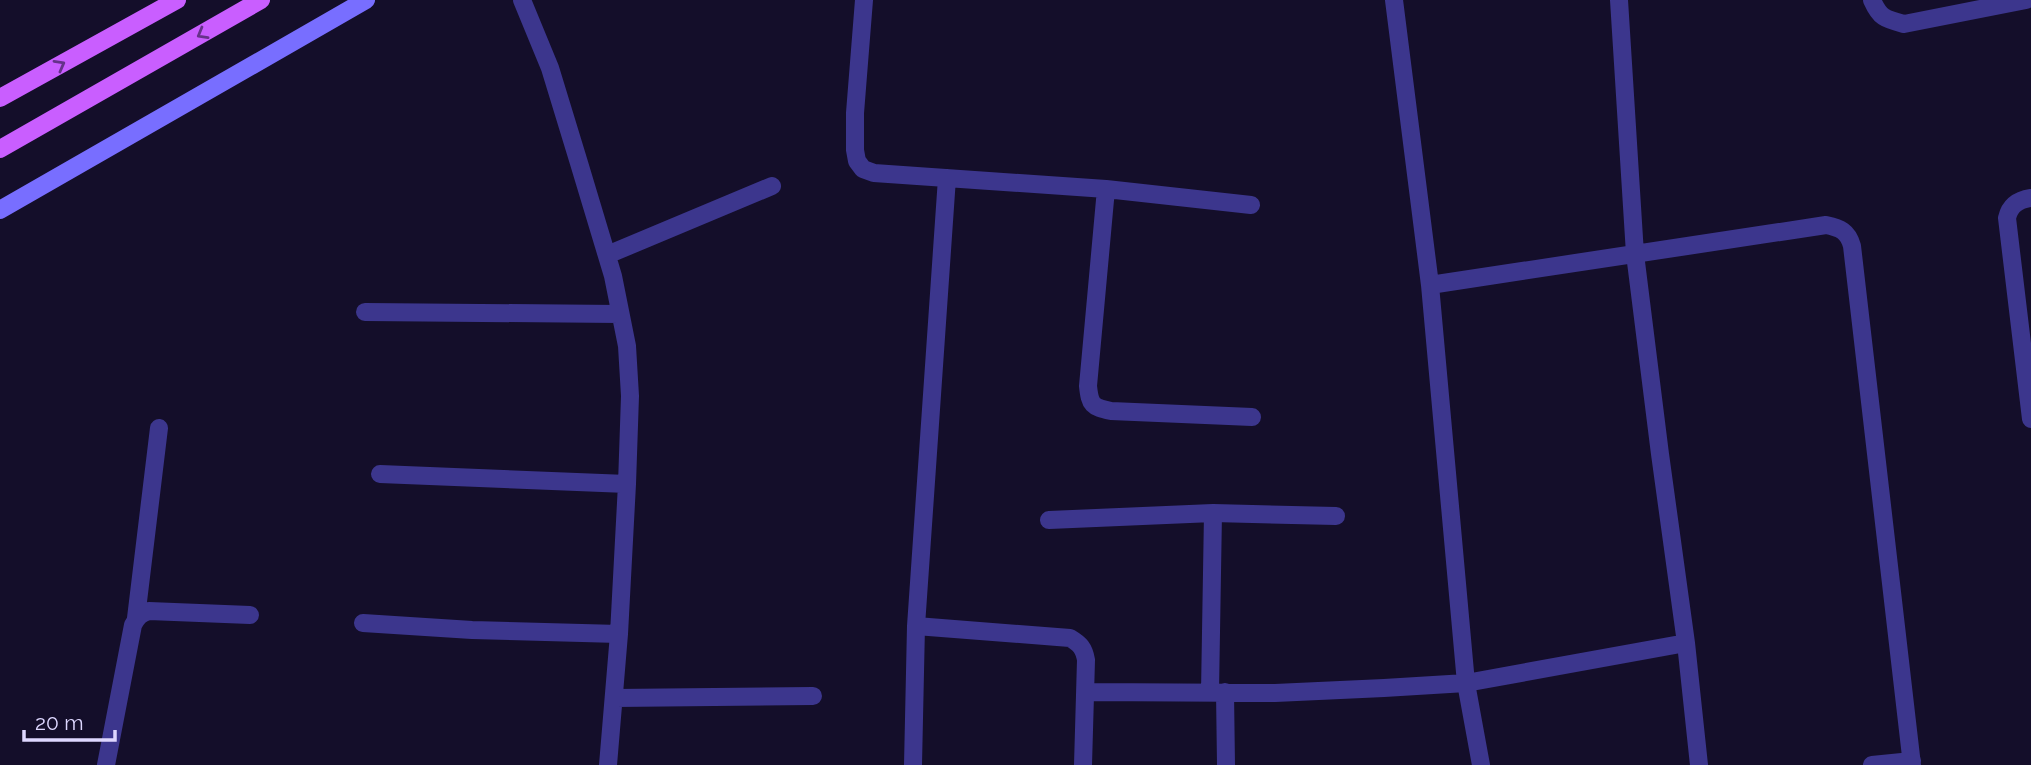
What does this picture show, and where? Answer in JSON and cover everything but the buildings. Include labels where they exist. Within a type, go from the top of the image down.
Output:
[{"type":"main road","points":[[0,98],[177,0]]},
{"type":"main road","points":[[0,149],[261,0]]},
{"type":"main road","points":[[0,210],[366,0]]},
{"type":"street","points":[[522,0],[550,68],[607,255],[627,346],[630,396],[627,484],[615,698],[608,765]]},
{"type":"street","points":[[864,0],[855,113],[855,150],[857,161],[863,169],[874,173],[1106,189],[1251,205]]},
{"type":"street","points":[[1394,0],[1430,285],[1466,682],[1481,765]]},
{"type":"street","points":[[1619,0],[1635,254],[1686,643],[1696,765]]},
{"type":"street","points":[[1872,0],[1878,13],[1904,24],[2026,0]]},
{"type":"street","points":[[913,765],[916,626],[947,178]]},
{"type":"street","points":[[607,255],[772,186]]},
{"type":"street","points":[[1106,189],[1087,386],[1090,401],[1096,408],[1111,411],[1252,417]]},
{"type":"street","points":[[2031,198],[2013,205],[2007,218],[2031,419]]},
{"type":"street","points":[[1430,285],[1826,225],[1843,230],[1850,238],[1912,763],[1872,765]]},
{"type":"street","points":[[365,312],[620,314]]},
{"type":"street","points":[[106,765],[136,618],[159,428]]},
{"type":"street","points":[[380,474],[627,484]]},
{"type":"street","points":[[1049,520],[1213,513],[1336,516]]},
{"type":"street","points":[[1213,513],[1218,692],[1226,765]]},
{"type":"street","points":[[136,618],[149,611],[250,615]]},
{"type":"street","points":[[363,623],[472,630],[619,634]]},
{"type":"street","points":[[916,626],[1070,638],[1084,649],[1086,692],[1083,765]]},
{"type":"street","points":[[1086,692],[1330,691],[1466,682],[1686,643]]},
{"type":"street","points":[[615,698],[813,696]]}]
